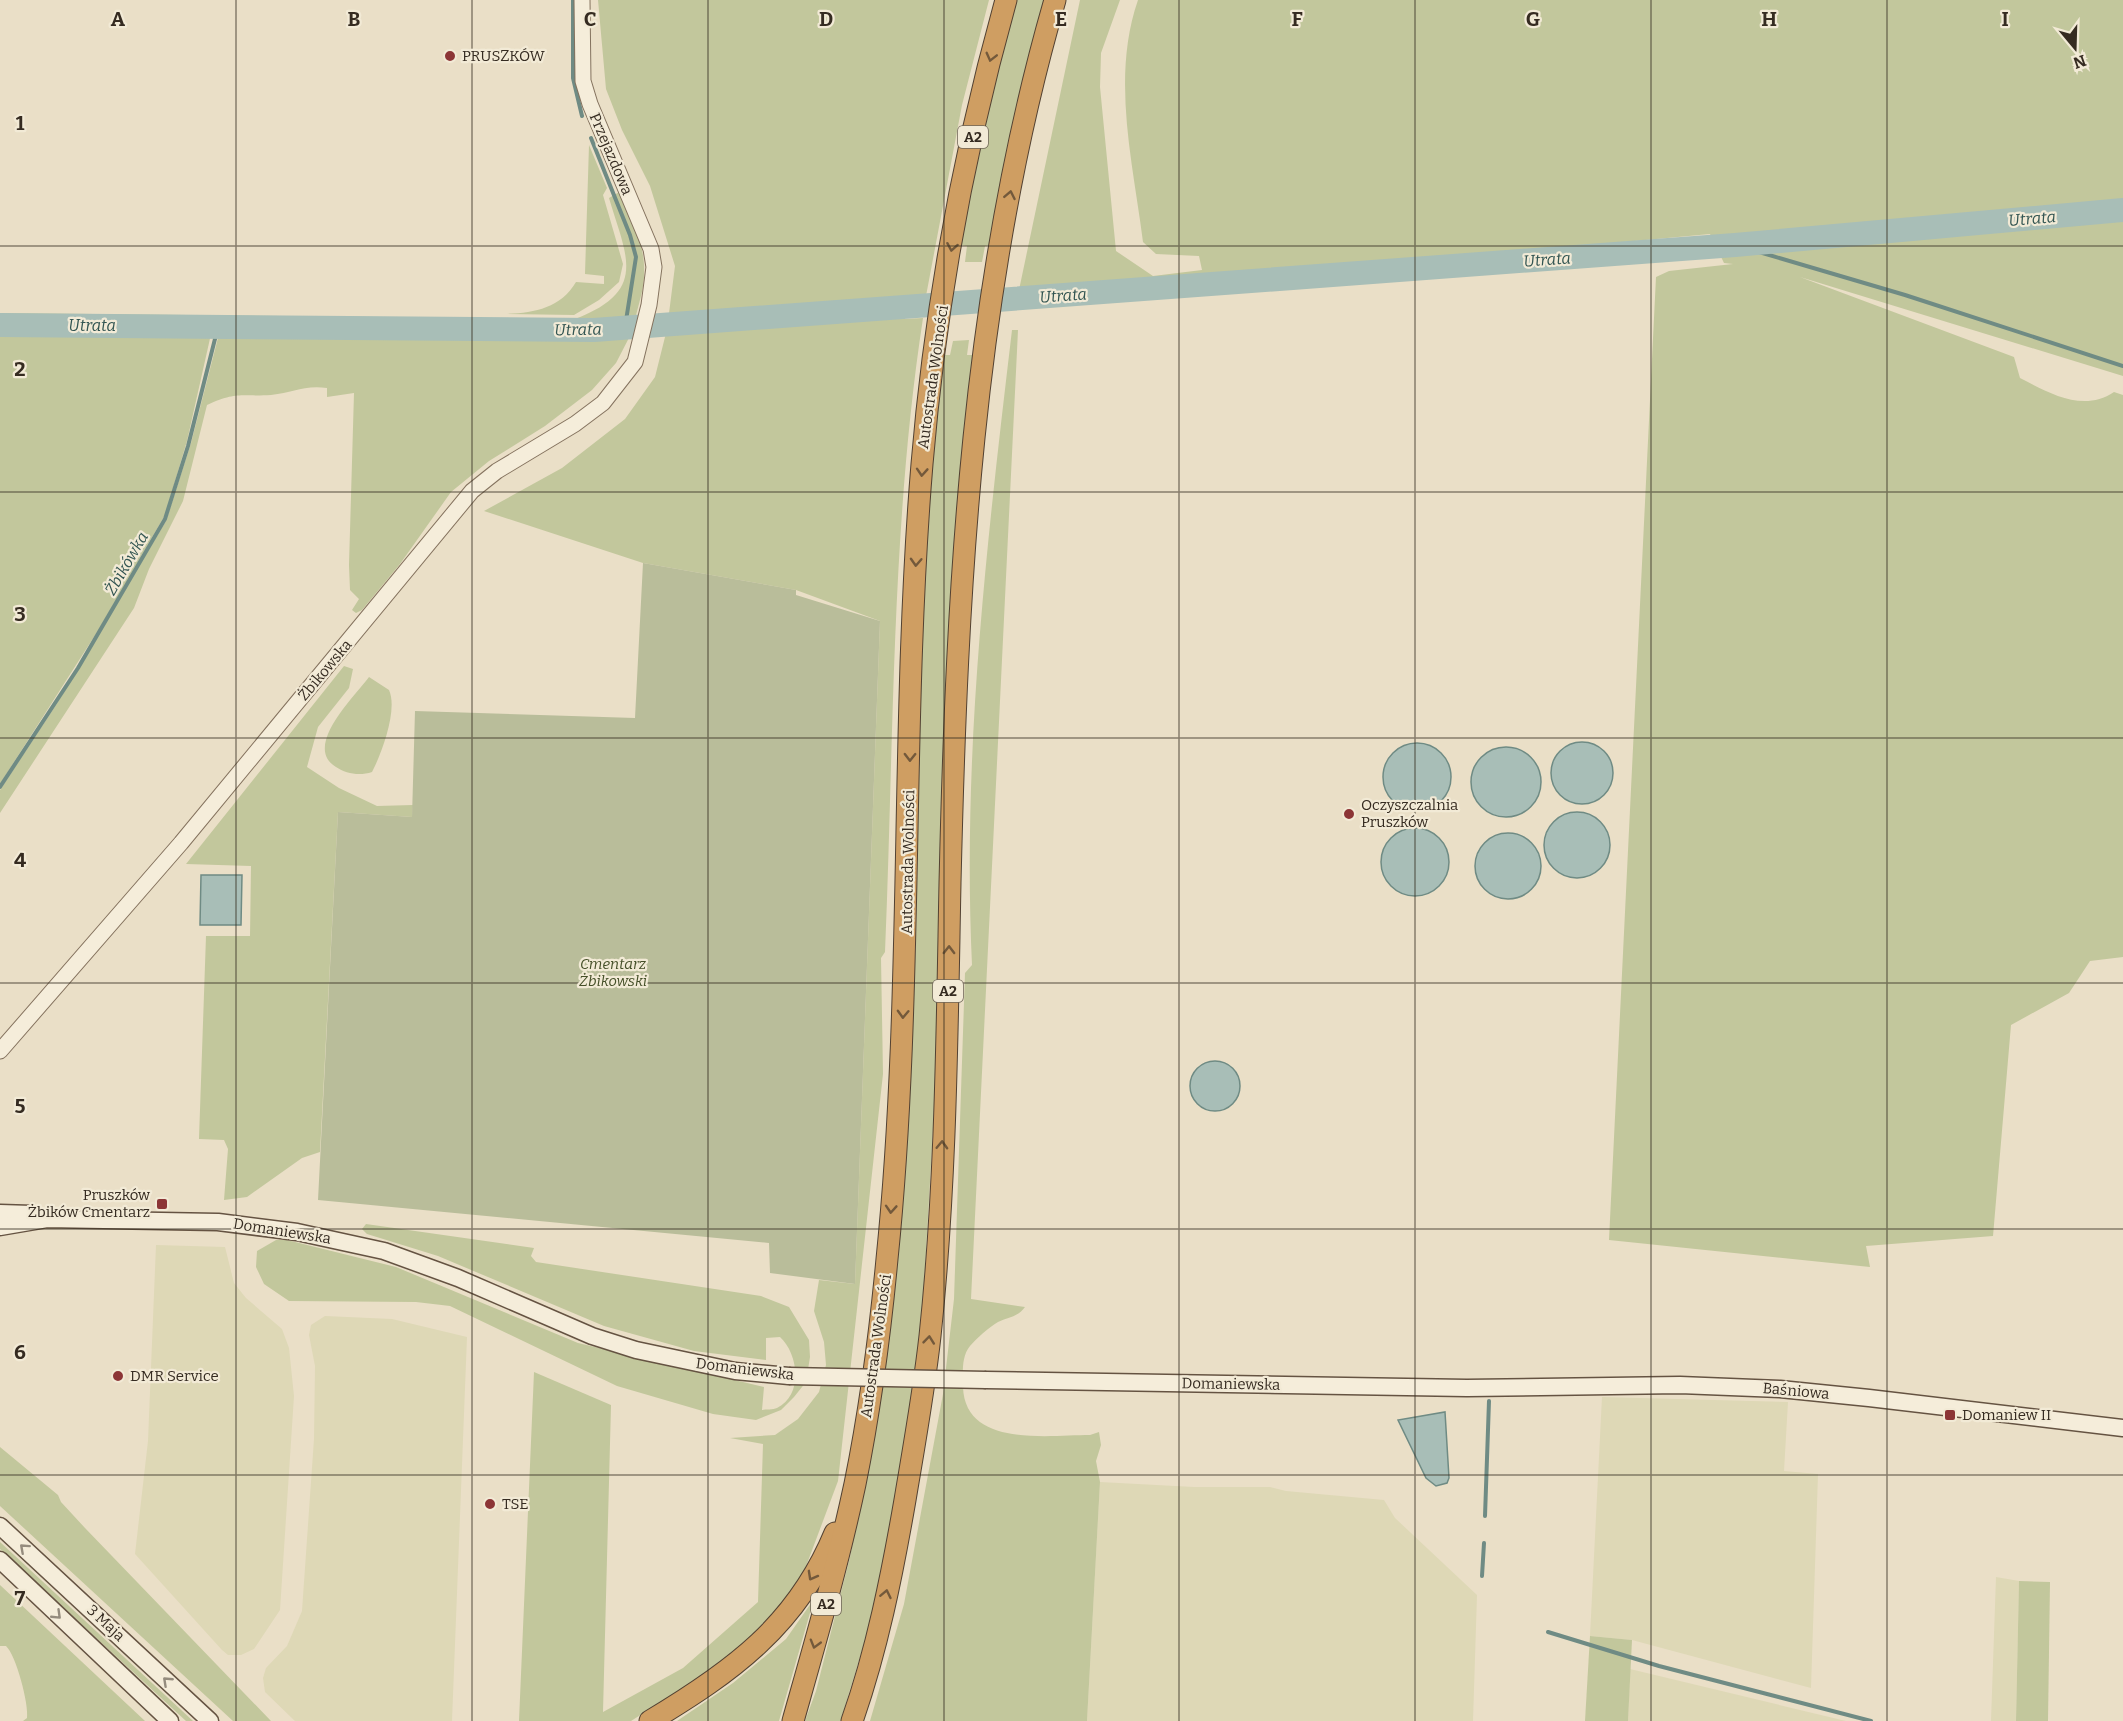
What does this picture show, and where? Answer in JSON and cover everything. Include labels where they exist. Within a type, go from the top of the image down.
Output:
[{"type":"highway","name":"Autostrada Wolności","points":[[793,1721],[828,1597],[855,1485],[867,1419],[889,1235],[901,1070],[918,524],[925,430],[947,276],[975,129],[1006,0]]},
{"type":"highway","name":"A2","points":[[852,1721],[874,1651],[899,1533],[920,1414],[930,1336],[939,1235],[963,567],[978,403],[988,327],[1020,145],[1055,0]]},
{"type":"highway","points":[[650,1721],[738,1664],[780,1623],[807,1586],[827,1549],[855,1485]]},
{"type":"main road","name":"Domaniewska","points":[[0,1213],[34,1214],[47,1219]]},
{"type":"main road","name":"Domaniewska","points":[[0,1227],[47,1219],[218,1222],[268,1227],[350,1243],[384,1251],[438,1270],[592,1336],[636,1350],[735,1371],[789,1376],[1467,1388]]},
{"type":"main road","name":"Baśniowa","points":[[1467,1388],[1680,1385],[1780,1389],[2123,1428]]},
{"type":"main road","name":"3 Maja","points":[[0,1526],[210,1721]]},
{"type":"main road","name":"3 Maja","points":[[0,1560],[170,1721]]},
{"type":"street","name":"Przejazdowa","points":[[582,0],[583,81],[590,104],[651,249],[654,267],[649,305]]},
{"type":"street","name":"Żbikowska","points":[[0,1051],[182,843],[472,491],[497,471],[575,424],[603,403],[635,362],[649,305]]},
{"type":"shaded area","points":[[156,1245],[225,1247],[234,1283],[246,1298],[282,1329],[289,1348],[294,1396],[280,1610],[254,1649],[241,1655],[228,1655],[222,1650],[135,1554],[148,1441]]},
{"type":"shaded area","points":[[325,1316],[392,1319],[467,1337],[452,1721],[295,1721],[265,1692],[263,1678],[266,1668],[287,1646],[302,1611],[314,1439],[315,1366],[309,1335],[311,1325]]},
{"type":"shaded area","points":[[1602,1397],[1788,1402],[1784,1471],[1818,1474],[1811,1688],[1632,1640],[1590,1636]]},
{"type":"shaded area","points":[[1100,1482],[1194,1487],[1270,1487],[1286,1491],[1384,1500],[1395,1518],[1477,1595],[1473,1721],[1087,1721]]},
{"type":"shaded area","points":[[1996,1577],[2019,1581],[2016,1721],[1991,1721]]},
{"type":"shaded area","points":[[1630,1669],[1846,1721],[1628,1721]]},
{"type":"green space","points":[[598,0],[989,0],[962,105],[926,296],[906,298],[905,319],[923,318],[905,475],[899,555],[885,952],[881,958],[883,1074],[838,1481],[802,1577],[767,1625],[730,1658],[631,1721],[519,1721],[534,1372],[611,1405],[603,1712],[683,1668],[758,1602],[763,1444],[730,1438],[775,1435],[798,1419],[819,1392],[826,1365],[824,1342],[814,1311],[819,1280],[855,1284],[880,621],[796,590],[643,563],[484,511],[562,468],[625,419],[655,377],[667,329],[675,266],[650,186],[622,130],[606,89]]},
{"type":"green space","points":[[1014,0],[1049,0],[992,245],[985,246],[982,262],[965,262],[967,246],[960,245],[971,182]]},
{"type":"green space","points":[[1080,0],[1120,0],[1101,53],[1100,87],[1116,251],[1153,276],[1202,270],[1199,256],[1156,254],[1143,242],[1130,151],[1125,90],[1130,30],[1138,0],[2123,0],[2123,376],[1800,277],[2014,357],[2020,378],[2054,395],[2078,401],[2090,401],[2114,392],[2123,395],[2123,957],[2090,961],[2069,993],[2011,1025],[1993,1236],[1866,1246],[1870,1267],[1609,1240],[1656,277],[1669,271],[1733,264],[1724,263],[1710,234],[1203,281],[1019,290]]},
{"type":"green space","points":[[589,145],[607,188],[603,195],[623,264],[619,282],[599,300],[574,315],[504,314],[535,311],[554,304],[570,291],[576,282],[604,284],[604,276],[585,274]]},
{"type":"green space","points":[[621,191],[638,233],[643,255],[642,294],[635,320],[545,324],[0,320],[0,313],[575,319],[598,308],[614,296],[623,284],[626,270],[625,254],[609,198]]},
{"type":"green space","points":[[1012,330],[1018,330],[971,1299],[1025,1307],[1016,1315],[994,1324],[970,1346],[964,1360],[963,1387],[967,1407],[978,1420],[993,1429],[1032,1436],[1090,1435],[1099,1432],[1101,1445],[1096,1461],[1100,1482],[1087,1721],[870,1721],[904,1604],[943,1394],[954,1299],[965,973],[972,965],[970,885],[974,726],[986,567]]},
{"type":"green space","points":[[632,332],[616,363],[592,390],[545,426],[489,461],[451,492],[400,564],[362,610],[356,613],[352,610],[359,599],[350,590],[349,565],[354,393],[327,397],[327,388],[311,388],[271,395],[239,395],[207,405],[183,501],[149,569],[134,608],[0,813],[0,790],[56,705],[166,521],[191,443],[219,334],[538,336]]},
{"type":"green space","points":[[0,333],[211,334],[187,441],[165,515],[99,629],[0,784]]},
{"type":"green space","points":[[969,340],[967,355],[977,355],[923,1305],[912,1414],[871,1621],[841,1721],[805,1721],[816,1691],[850,1557],[873,1441],[907,1123],[916,938],[922,624],[928,503],[943,355],[950,355],[953,341]]},
{"type":"green space","name":"Cmentarz Żbikowski","points":[[643,563],[796,590],[796,595],[880,621],[855,1284],[770,1273],[769,1243],[318,1200],[338,812],[412,817],[415,711],[635,718]]},
{"type":"green space","points":[[344,666],[353,669],[349,688],[318,727],[307,767],[339,788],[377,806],[413,805],[412,817],[338,812],[320,1152],[302,1158],[247,1197],[224,1200],[228,1149],[224,1140],[199,1139],[206,936],[250,936],[251,866],[186,864]]},
{"type":"green space","points":[[369,677],[389,690],[392,708],[384,743],[372,772],[353,774],[336,767],[327,758],[325,747],[334,722]]},
{"type":"green space","points":[[366,1224],[534,1248],[531,1256],[536,1262],[761,1296],[789,1307],[809,1340],[810,1357],[806,1382],[781,1410],[756,1420],[713,1414],[617,1386],[450,1306],[416,1302],[289,1301],[264,1284],[256,1267],[257,1251],[276,1240],[287,1240],[396,1267],[578,1343],[764,1387],[762,1410],[777,1408],[786,1402],[795,1384],[791,1353],[780,1337],[766,1338],[766,1360],[694,1351],[604,1326],[438,1256],[367,1234],[362,1229]]},
{"type":"green space","points":[[0,1447],[58,1495],[61,1502],[85,1528],[271,1721],[233,1721],[0,1506]]},
{"type":"green space","points":[[0,1542],[193,1721],[186,1721],[0,1549]]},
{"type":"green space","points":[[2019,1581],[2050,1582],[2048,1721],[2016,1721]]},
{"type":"green space","points":[[0,1585],[145,1721],[23,1721],[27,1718],[27,1711],[21,1680],[10,1651],[6,1646],[0,1646]]},
{"type":"green space","points":[[814,1599],[779,1721],[677,1721],[733,1683],[786,1639]]},
{"type":"green space","points":[[1590,1636],[1632,1640],[1628,1721],[1585,1721]]},
{"type":"water","points":[[1576,742],[1588,742],[1604,751],[1611,761],[1613,773],[1611,785],[1604,795],[1588,804],[1576,804],[1565,799],[1556,790],[1551,779],[1551,767],[1556,756],[1565,747]]},
{"type":"water","points":[[1417,743],[1430,746],[1441,753],[1448,764],[1451,777],[1448,790],[1441,801],[1430,808],[1417,811],[1404,808],[1393,801],[1386,790],[1383,777],[1386,764],[1393,753],[1404,746]]},
{"type":"water","points":[[1506,747],[1519,750],[1531,757],[1538,769],[1541,782],[1538,795],[1531,807],[1519,814],[1506,817],[1493,814],[1481,807],[1474,795],[1471,782],[1474,769],[1481,757],[1493,750]]},
{"type":"water","points":[[1577,812],[1590,815],[1600,822],[1607,832],[1610,845],[1607,858],[1600,868],[1590,875],[1577,878],[1564,875],[1554,868],[1547,858],[1544,845],[1547,832],[1554,822],[1564,815]]},
{"type":"water","points":[[1422,828],[1434,834],[1443,843],[1449,855],[1447,875],[1439,886],[1422,896],[1408,896],[1391,886],[1383,875],[1381,855],[1391,838],[1402,830]]},
{"type":"water","points":[[1501,833],[1515,833],[1527,838],[1536,847],[1541,866],[1539,879],[1532,890],[1515,899],[1501,899],[1489,894],[1480,885],[1475,873],[1475,859],[1480,847],[1489,838]]},
{"type":"water","points":[[201,875],[242,875],[241,925],[200,925]]},
{"type":"water","points":[[1215,1061],[1229,1065],[1236,1072],[1240,1086],[1236,1100],[1229,1107],[1215,1111],[1201,1107],[1194,1100],[1190,1086],[1194,1072],[1201,1065]]},
{"type":"water","points":[[1445,1412],[1449,1478],[1447,1483],[1436,1486],[1426,1478],[1398,1420]]},
{"type":"waterway","points":[[573,0],[573,78],[582,116]]},
{"type":"waterway","points":[[591,138],[630,235],[636,257],[625,327]]},
{"type":"waterway","name":"Utrata","points":[[0,325],[594,330],[1735,245],[2123,210]]},
{"type":"waterway","points":[[1735,245],[1905,295],[2123,366]]},
{"type":"waterway","name":"Żbikówka","points":[[0,787],[78,668],[165,519],[188,446],[218,327]]},
{"type":"waterway","points":[[1485,1516],[1489,1401]]},
{"type":"waterway","points":[[1482,1576],[1484,1543]]},
{"type":"waterway","points":[[1548,1632],[1659,1666],[1871,1721]]},
{"type":"place","name":"PRUSZKÓW","points":[[450,56]]},
{"type":"place","name":"Oczyszczalnia Pruszków","points":[[1349,814]]},
{"type":"place","name":"Pruszków Żbików Cmentarz","points":[[162,1204]]},
{"type":"place","name":"DMR Service","points":[[118,1376]]},
{"type":"place","name":"Domaniew II","points":[[1950,1415]]},
{"type":"place","name":"TSE","points":[[490,1504]]}]
